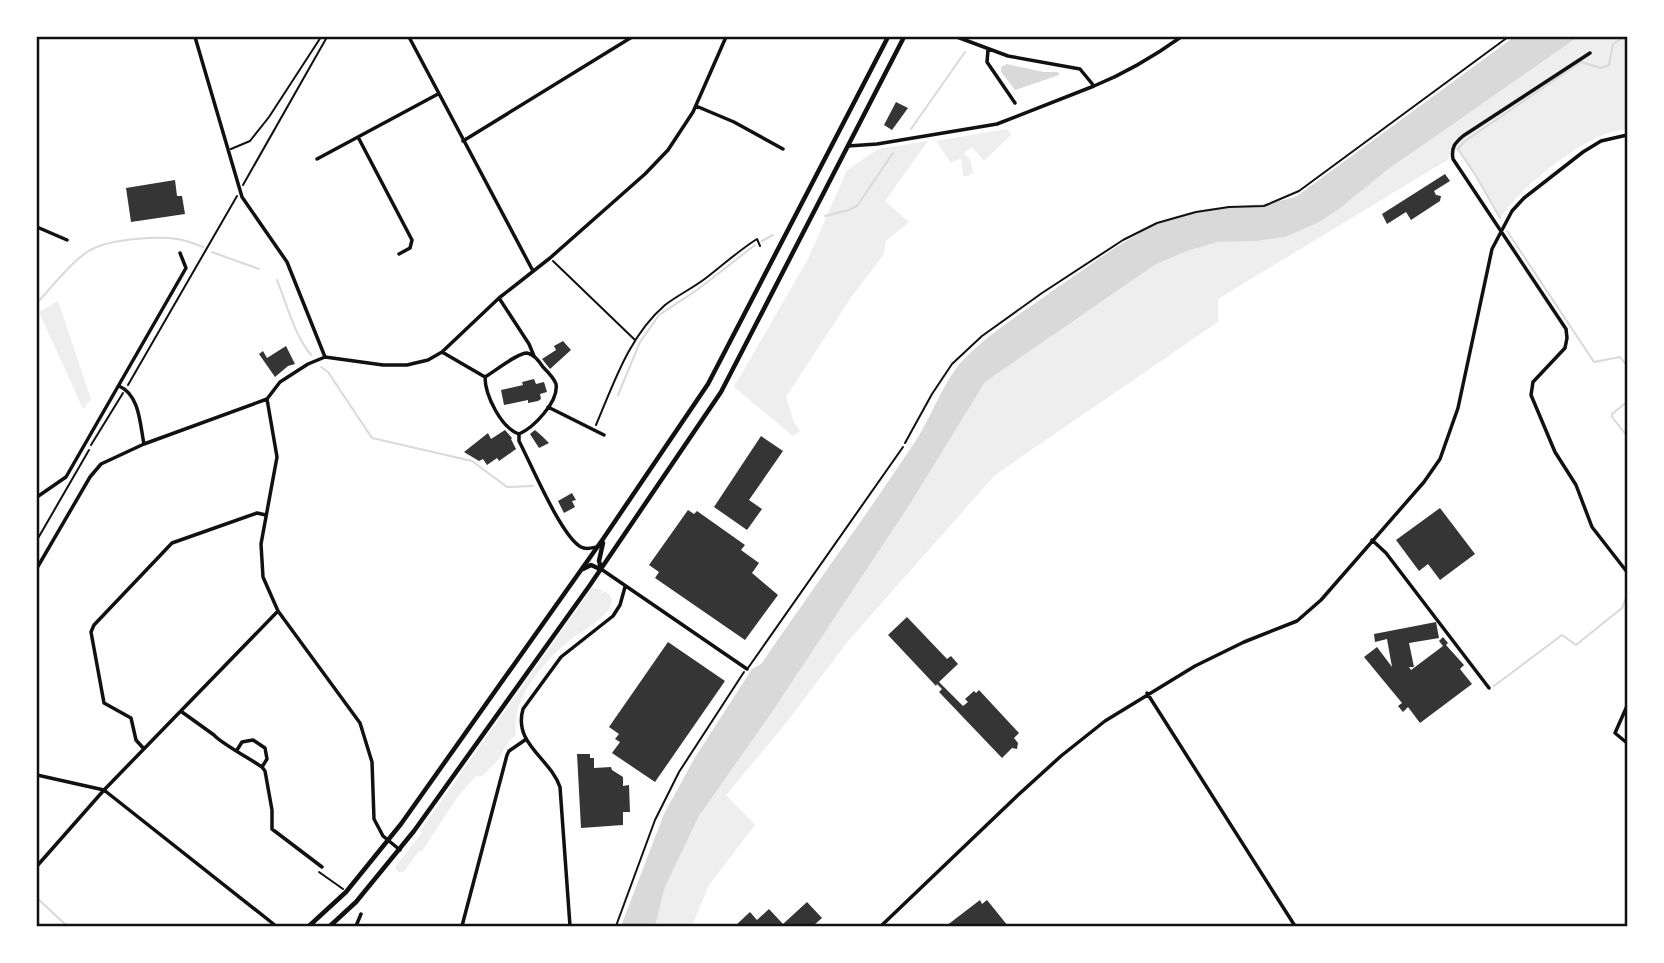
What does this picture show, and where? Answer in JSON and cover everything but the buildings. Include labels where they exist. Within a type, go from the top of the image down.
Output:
[{"type":"main road","points":[[309,926],[347,891],[389,841],[603,539],[708,384],[888,37]]},
{"type":"main road","points":[[330,926],[356,902],[400,850],[601,569],[721,392],[904,37]]},
{"type":"main road","points":[[601,569],[599,561],[603,539]]},
{"type":"main road","points":[[577,575],[591,565],[601,569]]},
{"type":"street","points":[[195,37],[244,203],[275,242],[291,270],[325,358]]},
{"type":"street","points":[[409,37],[533,271]]},
{"type":"street","points":[[463,141],[632,37]]},
{"type":"street","points":[[37,568],[90,477],[101,464],[144,444],[267,399],[280,382],[308,364],[325,358],[407,365],[423,362],[442,352],[499,298],[550,258],[660,158],[680,134],[696,106],[726,37]]},
{"type":"street","points":[[957,37],[988,50],[1033,62],[1073,66],[1086,74],[1094,86]]},
{"type":"street","points":[[848,146],[877,144],[984,126],[1020,117],[1123,74],[1153,58],[1181,37]]},
{"type":"street","points":[[988,50],[987,62],[1014,103]]},
{"type":"street","points":[[1590,53],[1455,143],[1451,151],[1453,159],[1566,329],[1565,348],[1533,382],[1531,395],[1555,452],[1576,485],[1592,527],[1627,572]]},
{"type":"street","points":[[317,159],[438,94]]},
{"type":"street","points":[[696,106],[734,122],[783,149]]},
{"type":"street","points":[[881,926],[1061,756],[1105,721],[1195,666],[1244,642],[1297,621],[1321,600],[1424,482],[1448,442],[1458,408],[1487,264],[1500,230],[1524,198],[1583,152],[1601,141],[1627,135]]},
{"type":"street","points":[[358,137],[412,240],[410,248],[398,254]]},
{"type":"street","points":[[37,228],[66,240]]},
{"type":"street","points":[[37,497],[66,477],[186,268],[180,253]]},
{"type":"street","points":[[499,298],[534,356],[555,381],[554,396],[548,407],[528,429],[519,434]]},
{"type":"street","points":[[442,352],[485,377]]},
{"type":"street","points":[[485,377],[520,355],[528,353],[534,356]]},
{"type":"street","points":[[485,377],[500,419],[508,428],[519,434]]},
{"type":"street","points":[[119,386],[125,389],[136,403],[144,444]]},
{"type":"street","points":[[267,399],[277,457],[261,544],[262,569],[268,592],[278,611],[360,723],[372,762],[374,819],[377,828],[400,850]]},
{"type":"street","points":[[548,407],[604,435]]},
{"type":"street","points":[[519,434],[519,441],[567,534],[580,546],[588,549],[597,547]]},
{"type":"street","points":[[144,749],[136,740],[131,718],[104,704],[91,632],[94,625],[172,543],[257,513],[266,515]]},
{"type":"street","points":[[1372,540],[1386,553],[1489,688]]},
{"type":"street","points":[[601,569],[747,668]]},
{"type":"street","points":[[570,926],[560,787],[554,773],[526,740],[520,723],[523,709],[561,657],[613,615],[620,605],[625,587]]},
{"type":"street","points":[[37,866],[104,790],[278,611]]},
{"type":"street","points":[[1147,694],[1295,926]]},
{"type":"street","points":[[1627,706],[1615,733],[1627,743]]},
{"type":"street","points":[[181,712],[214,735],[217,740],[262,767],[272,810],[272,829],[321,867]]},
{"type":"street","points":[[237,750],[242,742],[253,740],[265,748],[267,759],[262,767]]},
{"type":"street","points":[[462,926],[507,755],[526,740]]},
{"type":"street","points":[[37,775],[104,790],[276,926]]},
{"type":"street","points":[[356,926],[361,914]]},
{"type":"lane","points":[[230,149],[250,141],[269,117],[321,37]]},
{"type":"lane","points":[[747,668],[903,447]]},
{"type":"path","points":[[212,242],[327,37]]},
{"type":"path","points":[[903,447],[952,364],[982,336],[1042,293],[1123,240],[1157,223],[1229,206],[1264,206],[1299,191],[1508,37]]},
{"type":"path","points":[[594,430],[610,387],[645,326],[666,305],[694,287],[742,248],[757,239],[760,246]]},
{"type":"path","points":[[550,258],[636,341]]},
{"type":"path","points":[[615,926],[655,820],[679,772],[747,668]]},
{"type":"path","points":[[321,867],[319,872],[347,891]]},
{"type":"shaded area","points":[[1514,37],[1578,37],[1387,170],[1319,222],[1285,237],[1218,242],[1156,264],[985,382],[910,504],[770,715],[699,816],[665,887],[655,926],[621,926],[664,814],[694,759],[752,669],[761,664],[896,470],[963,360],[1017,316],[1108,252],[1152,226],[1200,210],[1265,204],[1297,196]]},
{"type":"shaded area","points":[[1578,37],[1627,37],[1627,129],[1594,139],[1557,162],[1509,206],[1500,219],[1476,176],[1457,150],[1449,159],[1218,299],[1218,322],[995,475],[849,640],[786,723],[726,795],[755,825],[709,885],[692,926],[655,926],[665,887],[699,816],[770,715],[910,504],[985,382],[1155,264],[1218,242],[1256,241],[1339,209],[1387,170]]},
{"type":"shaded area","points":[[1007,64],[1044,72],[1058,72],[1059,75],[1015,90],[1001,72],[1001,67]]},
{"type":"shaded area","points":[[1007,129],[1011,135],[984,161],[972,147],[964,153],[971,161],[973,173],[968,176],[963,176],[961,158],[951,163],[936,141]]},
{"type":"shaded area","points":[[928,141],[885,201],[909,222],[886,241],[884,254],[852,296],[786,397],[794,422],[800,431],[793,436],[734,387],[808,259],[847,170],[878,149]]},
{"type":"shaded area","points":[[58,301],[91,399],[83,409],[39,312]]},
{"type":"shaded area","points":[[592,588],[603,590],[601,594],[605,591],[610,595],[612,603],[608,611],[569,641],[539,670],[519,708],[516,734],[500,758],[482,776],[476,776],[459,795],[422,851],[418,852],[404,872],[398,872],[395,867],[422,833],[420,831]]},
{"type":"waterway","points":[[1500,218],[1458,149],[1465,141],[1581,62],[1601,68],[1609,65],[1613,44],[1624,37]]},
{"type":"waterway","points":[[911,129],[965,52]]},
{"type":"waterway","points":[[825,216],[857,206],[893,153]]},
{"type":"waterway","points":[[1507,231],[1594,362],[1620,357],[1627,366]]},
{"type":"waterway","points":[[762,241],[773,235]]},
{"type":"waterway","points":[[37,303],[74,263],[87,252],[106,244],[156,238],[180,240],[203,247]]},
{"type":"waterway","points":[[618,395],[640,342],[659,315],[697,290],[755,245]]},
{"type":"waterway","points":[[212,252],[259,269]]},
{"type":"waterway","points":[[277,280],[295,329],[311,355]]},
{"type":"waterway","points":[[321,367],[328,372],[372,438],[472,461],[507,487],[533,486]]},
{"type":"waterway","points":[[1627,402],[1612,414],[1627,436]]},
{"type":"waterway","points":[[1494,686],[1562,635],[1576,645],[1622,608],[1627,596]]},
{"type":"waterway","points":[[37,898],[67,926]]}]
